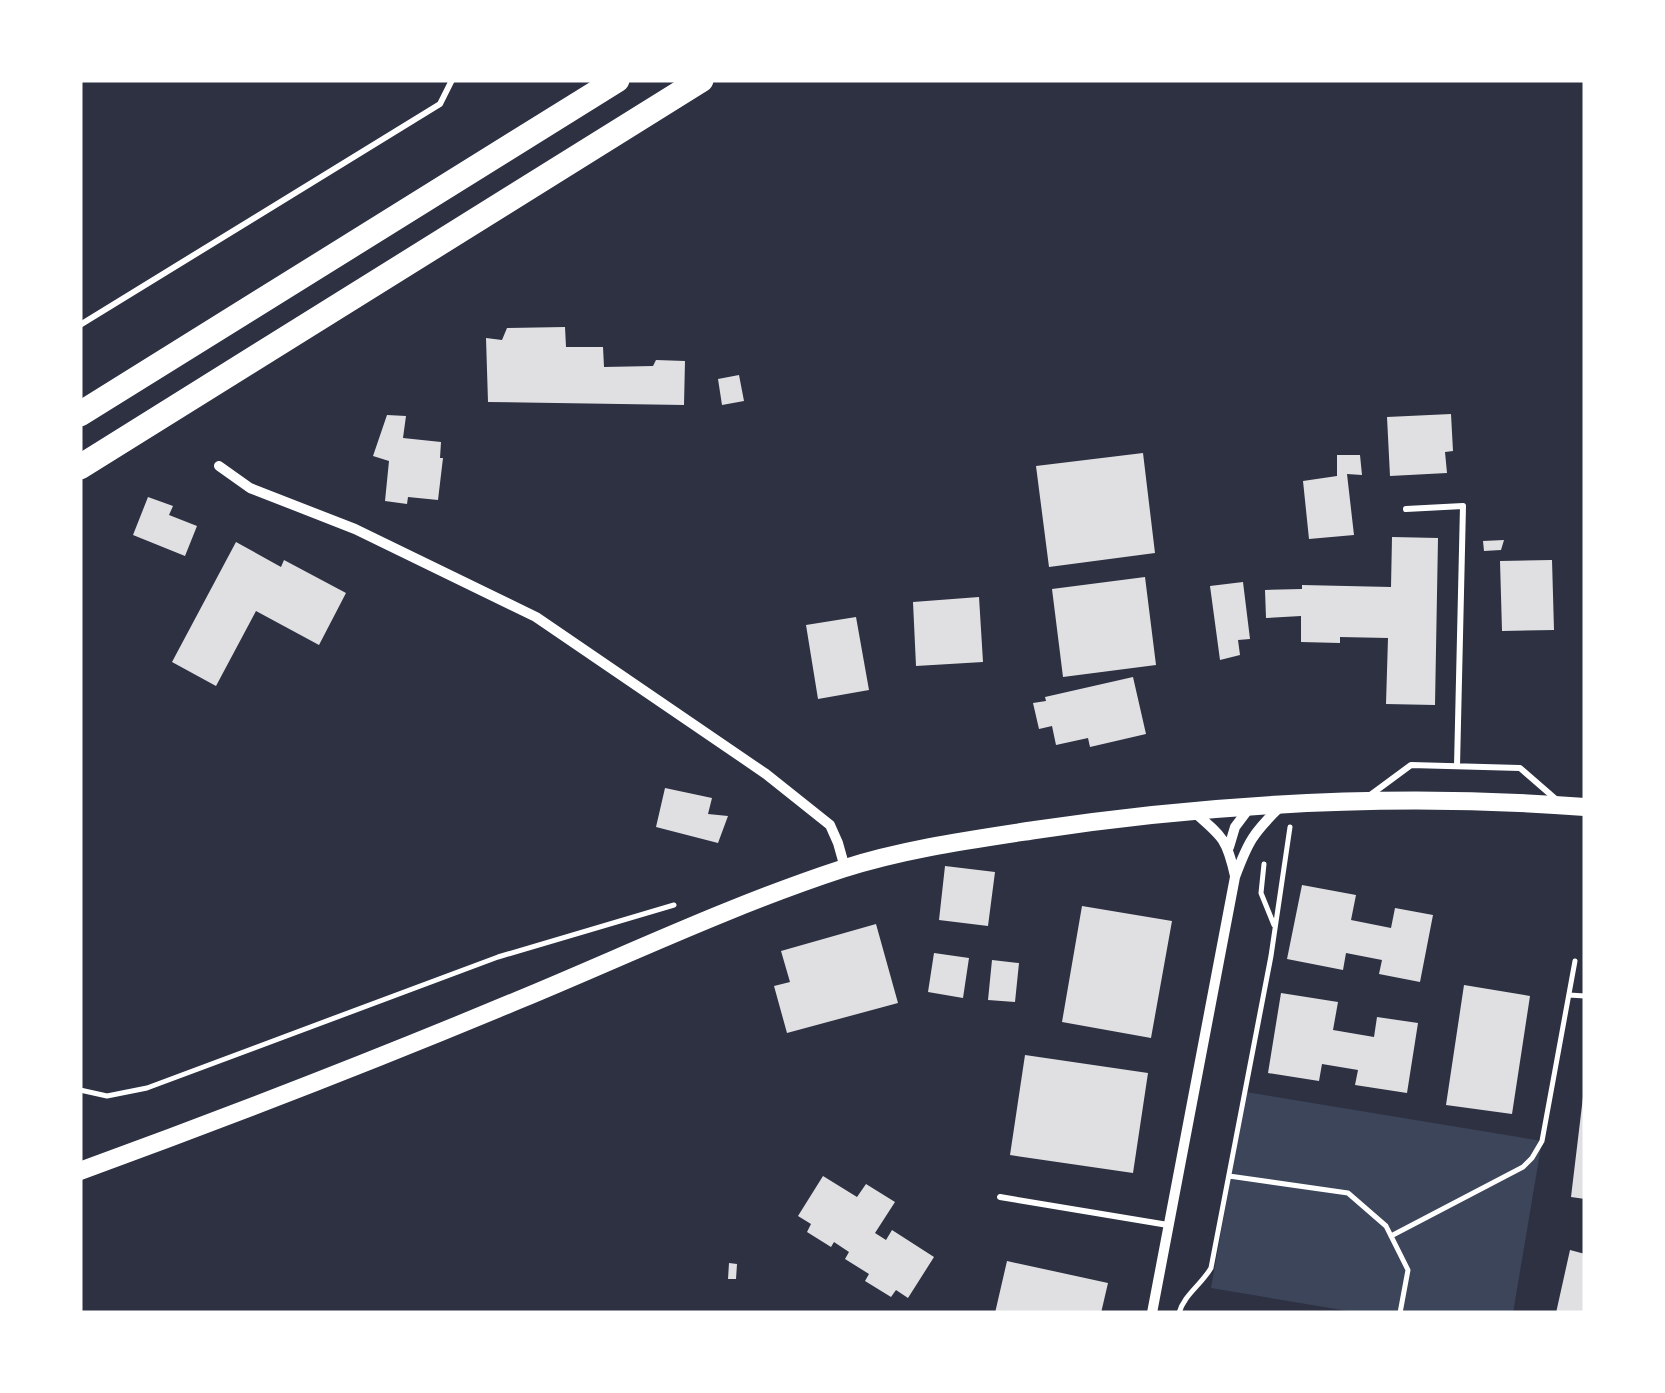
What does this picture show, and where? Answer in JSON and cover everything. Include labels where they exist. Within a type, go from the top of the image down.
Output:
[{"type":"highway","points":[[80,414],[617,80]]},
{"type":"highway","points":[[80,467],[702,80]]},
{"type":"street","points":[[219,466],[250,488],[355,529],[536,616],[766,774],[830,825],[845,868]]},
{"type":"street","points":[[80,1171],[255,1107],[724,912],[845,868],[949,843],[1074,824],[1251,806],[1510,801],[1585,807]]},
{"type":"street","points":[[1152,1313],[1235,877],[1247,843],[1282,804]]},
{"type":"street","points":[[1229,847],[1235,826],[1251,806]]},
{"type":"street","points":[[1192,811],[1229,847],[1235,877]]},
{"type":"lane","points":[[80,325],[440,104],[452,80]]},
{"type":"lane","points":[[1406,509],[1463,506],[1457,766]]},
{"type":"lane","points":[[1359,803],[1411,765],[1520,768],[1563,805]]},
{"type":"lane","points":[[1000,1197],[1168,1224]]},
{"type":"path","points":[[1273,835],[1306,825]]},
{"type":"path","points":[[1179,1313],[1211,1268],[1275,928],[1290,827]]},
{"type":"path","points":[[1266,852],[1261,893],[1275,928]]},
{"type":"path","points":[[1391,1236],[1523,1167],[1532,1158],[1542,1141],[1575,961]]},
{"type":"path","points":[[1568,995],[1585,996]]},
{"type":"path","points":[[1229,1176],[1348,1194],[1386,1226],[1408,1270],[1400,1313]]},
{"type":"shaded area","points":[[1246,1092],[1542,1141],[1513,1313],[1360,1313],[1211,1288]]},
{"type":"building","points":[[565,327],[566,347],[603,347],[604,367],[653,366],[656,360],[685,361],[684,405],[488,402],[486,338],[502,340],[507,328]]},
{"type":"building","points":[[739,375],[744,401],[722,405],[718,379]]},
{"type":"building","points":[[1451,414],[1453,451],[1445,452],[1447,473],[1390,476],[1387,417]]},
{"type":"building","points":[[387,415],[406,416],[403,438],[441,442],[438,500],[408,497],[407,504],[385,501],[389,461],[373,456]]},
{"type":"building","points":[[1143,453],[1155,553],[1049,567],[1036,466]]},
{"type":"building","points":[[1337,455],[1360,455],[1362,475],[1347,474],[1354,535],[1309,539],[1303,481],[1337,476]]},
{"type":"building","points":[[148,497],[173,506],[169,515],[197,526],[185,556],[133,535]]},
{"type":"building","points":[[1392,537],[1438,538],[1435,705],[1386,704],[1388,638],[1340,637],[1340,643],[1301,642],[1301,616],[1266,618],[1265,590],[1302,589],[1302,585],[1391,587]]},
{"type":"building","points":[[1504,540],[1501,550],[1484,551],[1483,541]]},
{"type":"building","points":[[236,542],[281,567],[284,560],[346,593],[319,645],[256,611],[216,686],[172,662]]},
{"type":"building","points":[[1552,560],[1554,630],[1502,631],[1500,561]]},
{"type":"building","points":[[1145,577],[1156,665],[1063,677],[1052,589]]},
{"type":"building","points":[[1243,582],[1250,639],[1238,640],[1240,655],[1220,660],[1210,586]]},
{"type":"building","points":[[979,597],[983,662],[916,666],[913,602]]},
{"type":"building","points":[[856,617],[869,690],[818,699],[806,625]]},
{"type":"building","points":[[1133,677],[1146,734],[1090,747],[1088,738],[1056,745],[1052,726],[1039,729],[1033,703]]},
{"type":"building","points":[[665,788],[712,798],[708,814],[728,816],[718,843],[656,827]]},
{"type":"building","points":[[945,866],[995,872],[988,926],[939,920]]},
{"type":"building","points":[[1302,885],[1356,895],[1351,920],[1391,928],[1395,908],[1433,915],[1420,982],[1379,974],[1382,960],[1346,953],[1343,970],[1287,959]]},
{"type":"building","points":[[1082,906],[1172,921],[1151,1038],[1062,1022]]},
{"type":"building","points":[[876,924],[898,1003],[787,1033],[774,986],[790,982],[781,951]]},
{"type":"building","points":[[934,953],[969,958],[963,998],[928,992]]},
{"type":"building","points":[[992,960],[1019,963],[1015,1002],[988,1000]]},
{"type":"building","points":[[1464,985],[1530,996],[1512,1114],[1446,1105]]},
{"type":"building","points":[[1281,993],[1338,1002],[1333,1030],[1374,1037],[1377,1017],[1418,1023],[1407,1093],[1355,1085],[1358,1070],[1322,1064],[1319,1081],[1268,1073]]},
{"type":"building","points":[[1025,1055],[1148,1073],[1133,1173],[1010,1155]]},
{"type":"building","points":[[1585,1097],[1585,1199],[1571,1197]]},
{"type":"building","points":[[823,1176],[857,1197],[866,1184],[895,1202],[875,1233],[886,1240],[892,1230],[934,1257],[908,1298],[896,1290],[891,1297],[865,1281],[869,1274],[845,1259],[849,1252],[834,1242],[831,1247],[807,1232],[811,1224],[798,1216]]},
{"type":"building","points":[[1570,1250],[1585,1254],[1585,1313],[1556,1313]]},
{"type":"building","points":[[1007,1261],[1108,1283],[1101,1313],[995,1313]]},
{"type":"building","points":[[729,1263],[737,1264],[736,1279],[728,1279]]}]
